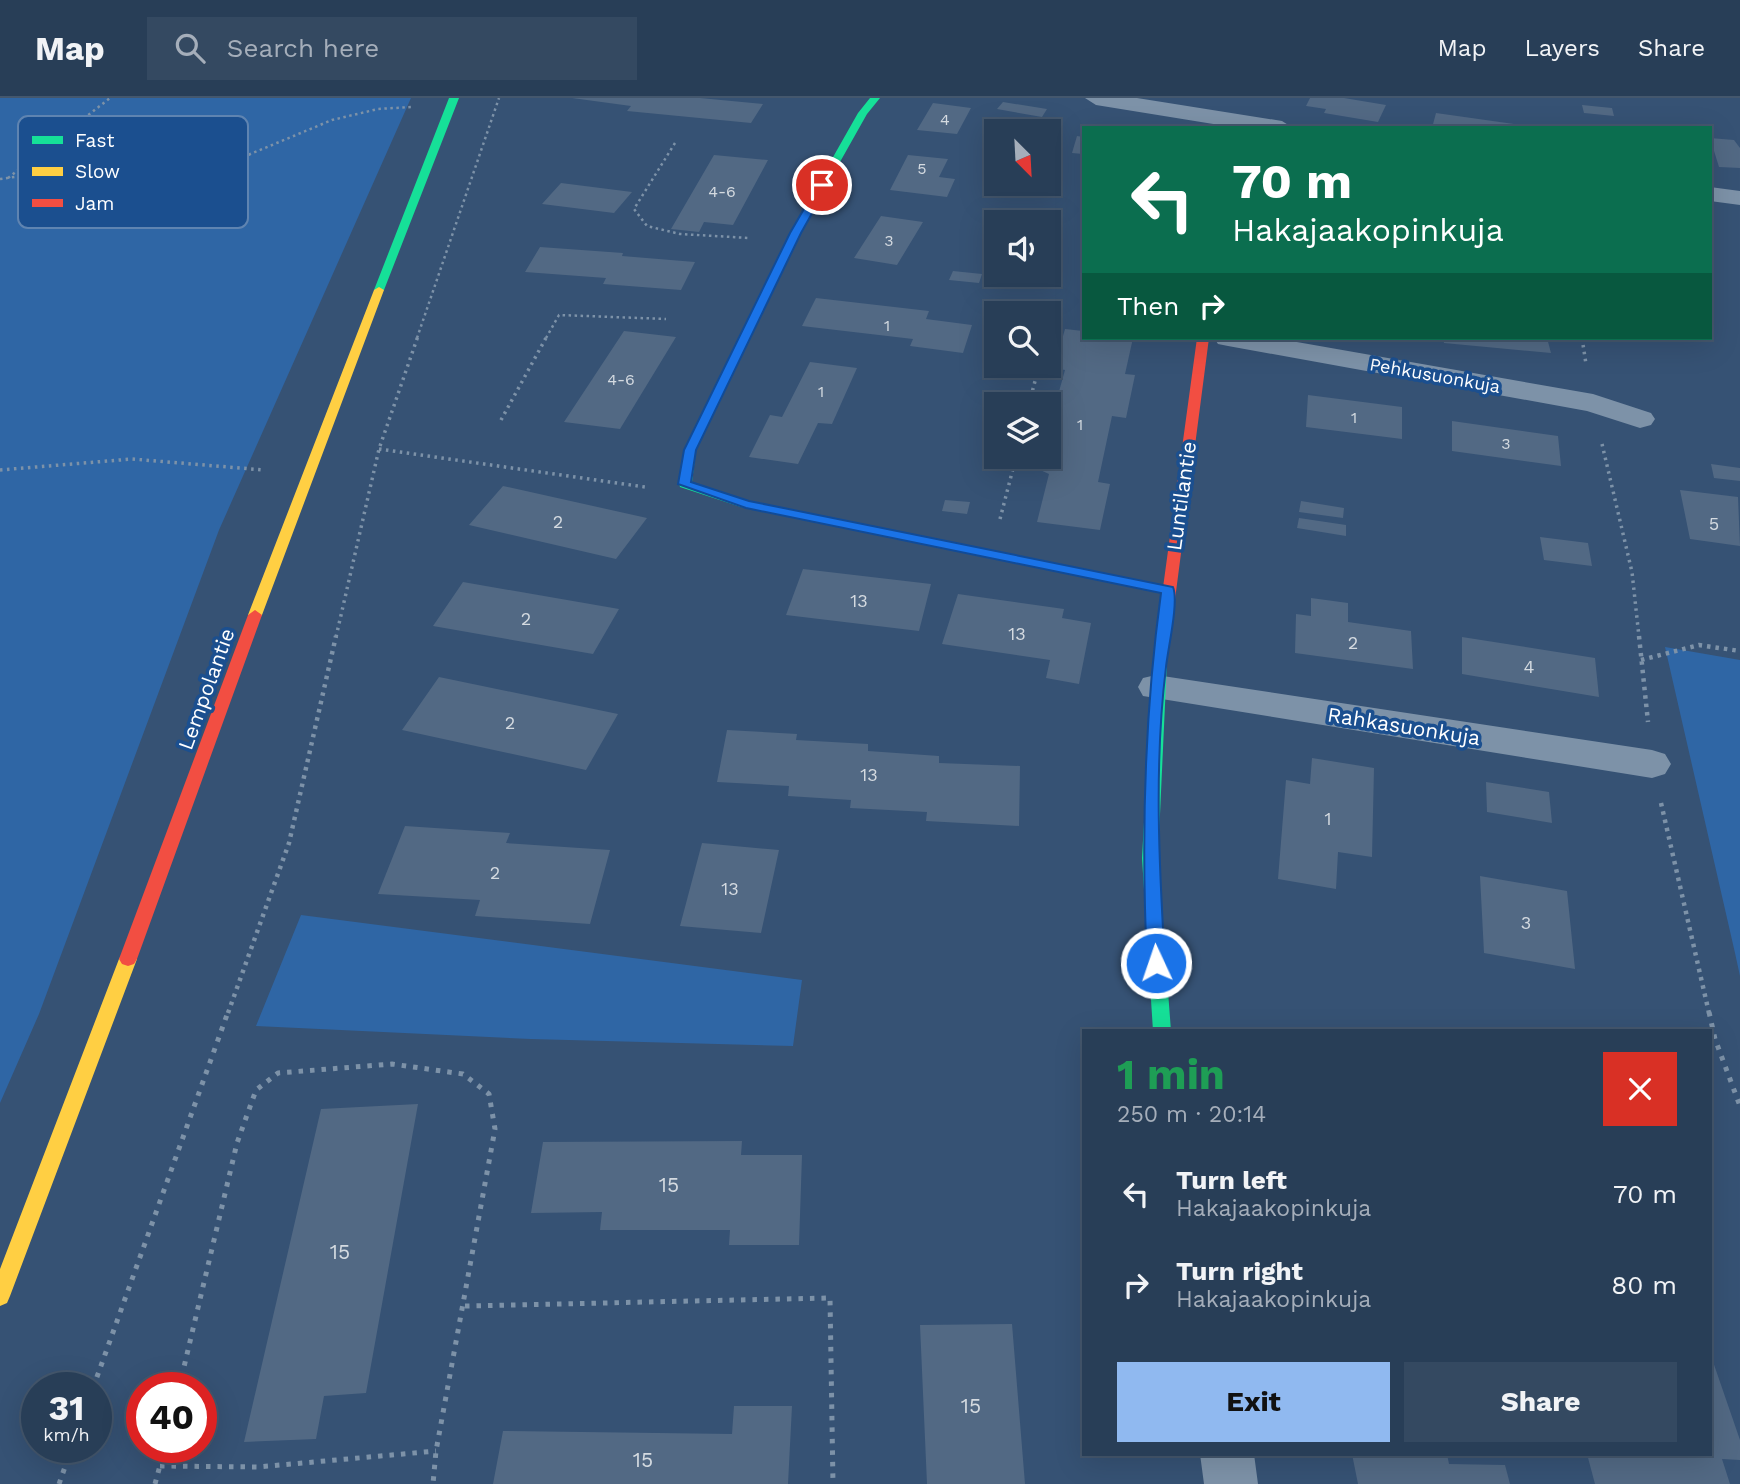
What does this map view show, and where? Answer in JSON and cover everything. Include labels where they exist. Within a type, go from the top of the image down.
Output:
[{"type":"street","points":[[875,98],[863,113],[792,240],[690,450],[685,484],[746,504],[1168,590]]},
{"type":"street","points":[[1096,98],[1244,116],[1276,126]]},
{"type":"street","name":"Lempolantie","points":[[0,1296],[310,469],[453,101]]},
{"type":"street","points":[[1712,194],[1740,198]]},
{"type":"street","name":"Luntilantie","points":[[1161,1029],[1150,858],[1156,687],[1203,340]]},
{"type":"street","name":"Pehkusuonkuja","points":[[1239,340],[1593,403],[1640,419]]},
{"type":"street","name":"Rahkasuonkuja","points":[[1156,687],[1652,764]]},
{"type":"street","points":[[1227,1456],[1231,1484]]},
{"type":"path","points":[[87,116],[110,98]]},
{"type":"path","points":[[99,1372],[289,843],[379,449],[498,99],[378,109],[332,120],[248,155]]},
{"type":"path","points":[[675,143],[634,209],[647,226],[680,234],[792,240]]},
{"type":"path","points":[[7,178],[18,169]]},
{"type":"path","points":[[0,179],[18,177]]},
{"type":"path","points":[[501,420],[559,315],[666,319]]},
{"type":"path","points":[[379,449],[641,487],[685,484]]},
{"type":"path","points":[[0,470],[79,461],[152,459],[234,471],[310,469]]},
{"type":"path","points":[[991,554],[1013,469]]},
{"type":"path","points":[[1642,660],[1699,645],[1740,651]]},
{"type":"path","points":[[183,1372],[237,1143],[256,1090],[278,1073],[392,1064],[463,1074],[489,1094],[495,1129],[465,1306],[436,1451],[433,1484]]},
{"type":"path","points":[[465,1306],[830,1298],[833,1484]]},
{"type":"path","points":[[160,1466],[258,1467],[436,1451]]},
{"type":"path","points":[[59,1484],[66,1463]]},
{"type":"path","points":[[155,1484],[161,1463]]},
{"type":"shaded area","points":[[0,98],[411,98],[219,530],[39,1014],[0,1103]]},
{"type":"shaded area","points":[[1665,647],[1740,660],[1740,976],[1735,953]]},
{"type":"shaded area","points":[[301,915],[802,980],[793,1046],[531,1039],[256,1026]]},
{"type":"building","points":[[572,98],[700,98],[763,104],[751,123],[627,111],[631,106]]},
{"type":"building","points":[[1310,98],[1344,98],[1386,105],[1378,122],[1324,113],[1326,109],[1306,106]]},
{"type":"building","points":[[1003,102],[1047,109],[1042,117],[997,109]]},
{"type":"building","points":[[933,103],[971,108],[957,134],[917,130]]},
{"type":"building","points":[[1582,105],[1612,108],[1614,116],[1584,113]]},
{"type":"building","points":[[1436,113],[1521,125],[1491,126],[1433,126]]},
{"type":"building","points":[[1077,136],[1082,137],[1082,154],[1072,153]]},
{"type":"building","points":[[1712,138],[1734,140],[1740,148],[1740,168],[1719,167]]},
{"type":"building","points":[[714,155],[768,160],[733,225],[704,222],[699,232],[671,229]]},
{"type":"building","points":[[908,155],[948,159],[939,177],[955,179],[947,197],[890,190]]},
{"type":"building","points":[[561,183],[632,192],[614,213],[542,204]]},
{"type":"building","points":[[881,216],[923,222],[897,265],[854,258]]},
{"type":"building","points":[[540,247],[695,262],[681,290],[603,284],[606,278],[525,272]]},
{"type":"building","points":[[953,271],[982,274],[979,283],[949,280]]},
{"type":"building","points":[[816,298],[929,311],[926,319],[972,325],[963,353],[910,346],[913,339],[802,326]]},
{"type":"building","points":[[1065,329],[1082,331],[1082,340],[1133,340],[1125,374],[1135,375],[1126,418],[1112,416],[1098,482],[1110,484],[1100,530],[1037,522],[1049,474],[1038,469],[1061,469],[1061,392],[1059,392],[1065,370],[1061,369],[1061,343]]},
{"type":"building","points":[[624,331],[676,337],[620,429],[564,422]]},
{"type":"building","points":[[1443,340],[1548,340],[1551,353],[1444,343]]},
{"type":"building","points":[[810,362],[857,368],[832,424],[818,423],[798,464],[749,457],[770,415],[782,417]]},
{"type":"building","points":[[1308,395],[1402,407],[1402,439],[1306,427]]},
{"type":"building","points":[[1452,421],[1558,436],[1561,466],[1452,451]]},
{"type":"building","points":[[1711,464],[1740,468],[1740,481],[1714,478]]},
{"type":"building","points":[[503,486],[647,518],[616,559],[469,525]]},
{"type":"building","points":[[1680,490],[1738,497],[1740,546],[1690,539]]},
{"type":"building","points":[[945,500],[970,502],[967,514],[942,511]]},
{"type":"building","points":[[1301,501],[1344,508],[1343,518],[1299,512]]},
{"type":"building","points":[[1299,518],[1346,525],[1346,536],[1297,528]]},
{"type":"building","points":[[1540,537],[1588,543],[1592,566],[1544,560]]},
{"type":"building","points":[[803,569],[931,584],[919,631],[786,615]]},
{"type":"building","points":[[463,582],[619,609],[593,654],[433,626]]},
{"type":"building","points":[[958,594],[1064,609],[1062,618],[1091,623],[1079,684],[1046,678],[1050,660],[942,644]]},
{"type":"building","points":[[1311,598],[1348,603],[1348,622],[1411,631],[1413,669],[1295,653],[1296,614],[1311,616]]},
{"type":"building","points":[[1462,637],[1595,658],[1599,697],[1462,674]]},
{"type":"building","points":[[439,677],[618,714],[586,770],[402,730]]},
{"type":"building","points":[[727,730],[797,734],[796,740],[868,744],[868,751],[939,756],[939,763],[1020,766],[1019,826],[926,821],[927,812],[850,808],[851,800],[788,796],[789,786],[717,782]]},
{"type":"building","points":[[1312,758],[1374,768],[1372,857],[1338,852],[1336,889],[1278,879],[1286,780],[1310,784]]},
{"type":"building","points":[[1486,782],[1549,792],[1552,823],[1487,812]]},
{"type":"building","points":[[405,826],[510,833],[506,843],[610,850],[590,924],[475,916],[480,900],[378,894]]},
{"type":"building","points":[[702,843],[779,850],[761,933],[680,926]]},
{"type":"building","points":[[1480,876],[1567,891],[1575,969],[1484,953]]},
{"type":"building","points":[[418,1104],[366,1393],[324,1396],[316,1439],[244,1442],[321,1109]]},
{"type":"building","points":[[742,1141],[741,1155],[802,1155],[799,1245],[729,1245],[730,1230],[600,1230],[602,1212],[531,1213],[543,1142]]},
{"type":"building","points":[[1012,1324],[1025,1484],[927,1484],[920,1325]]},
{"type":"building","points":[[1712,1359],[1740,1440],[1740,1460],[1722,1459],[1730,1484],[1595,1484],[1588,1456],[1712,1456]]},
{"type":"building","points":[[734,1406],[792,1406],[788,1484],[493,1484],[503,1431],[732,1434]]},
{"type":"building","points":[[1352,1456],[1447,1456],[1449,1464],[1505,1465],[1510,1484],[1358,1484]]},
{"type":"traffic: fast","points":[[379,290],[454,98]]},
{"type":"traffic: fast","points":[[819,519],[746,504],[685,484],[690,450],[795,233],[863,113],[875,98]]},
{"type":"traffic: fast","points":[[1160,661],[1150,858],[1162,1029]]},
{"type":"traffic: slow","points":[[255,615],[379,290]]},
{"type":"traffic: slow","points":[[819,519],[1168,590]]},
{"type":"traffic: slow","points":[[0,1296],[128,959]]},
{"type":"traffic: jam","points":[[1160,661],[1203,340]]},
{"type":"traffic: jam","points":[[128,959],[255,615]]},
{"type":"route","points":[[822,185],[795,233],[690,450],[685,484],[746,504],[1168,590],[1156,687],[1153,756],[1150,858],[1156,963]]}]
